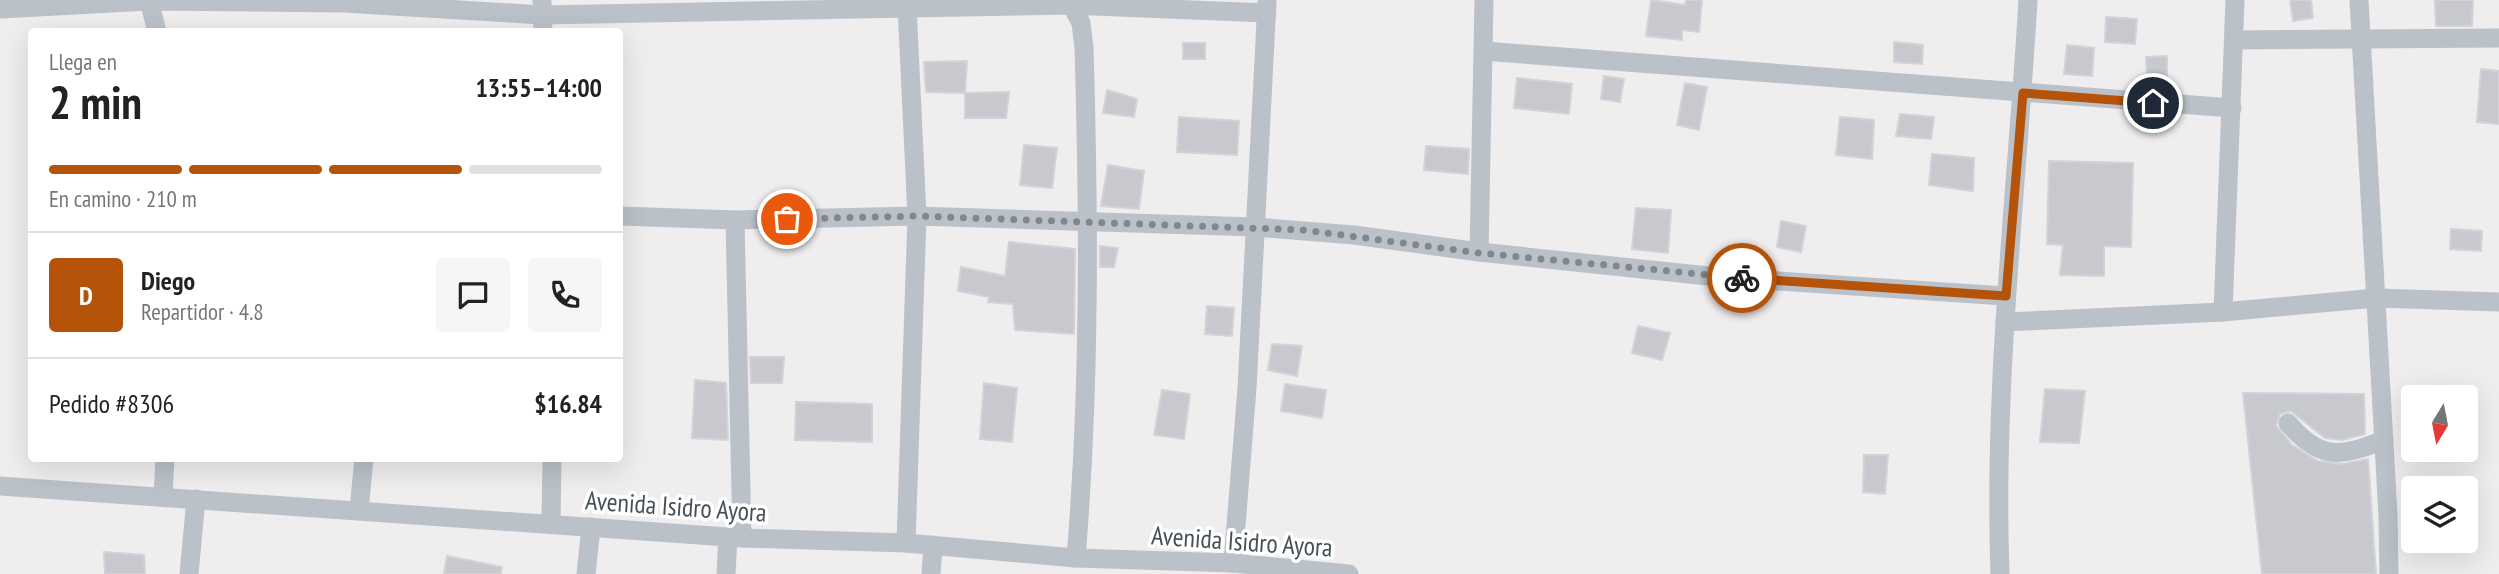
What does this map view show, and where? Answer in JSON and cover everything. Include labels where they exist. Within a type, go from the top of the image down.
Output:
[{"type":"street","points":[[0,9],[149,0],[344,4],[543,15],[1069,3],[1267,6],[1233,563]]},
{"type":"street","points":[[149,0],[156,28]]},
{"type":"street","points":[[1479,253],[1484,0]]},
{"type":"street","points":[[2000,574],[1998,512],[2006,296],[2028,0]]},
{"type":"street","points":[[2223,312],[2235,0]]},
{"type":"street","points":[[2359,0],[2389,574]]},
{"type":"street","points":[[1069,3],[1081,23],[1084,48],[1089,223],[1084,450],[1076,558]]},
{"type":"street","points":[[906,6],[917,216],[906,543]]},
{"type":"street","points":[[2234,40],[2499,38]]},
{"type":"street","points":[[1483,51],[2232,108]]},
{"type":"street","points":[[623,216],[735,220],[917,216],[1255,227],[1354,235],[1479,253],[1718,277],[2006,296]]},
{"type":"street","points":[[726,574],[735,537],[735,220]]},
{"type":"street","points":[[2005,322],[2223,312],[2376,298],[2499,302]]},
{"type":"street","points":[[2288,423],[2304,443],[2326,453],[2352,453],[2384,440]]},
{"type":"street","points":[[163,497],[164,462]]},
{"type":"street","points":[[359,510],[364,462]]},
{"type":"street","points":[[551,524],[552,462]]},
{"type":"street","name":"Avenida Isidro Ayora","points":[[0,486],[735,537],[906,543],[1076,558],[1233,563],[1349,574]]},
{"type":"street","points":[[189,574],[196,499]]},
{"type":"street","points":[[586,574],[592,527]]},
{"type":"street","points":[[931,574],[933,545]]},
{"type":"building","points":[[1651,0],[1685,5],[1686,0],[1702,0],[1699,32],[1682,30],[1682,40],[1646,36]]},
{"type":"building","points":[[2290,0],[2311,0],[2313,18],[2293,21]]},
{"type":"building","points":[[2435,0],[2473,0],[2472,26],[2436,26]]},
{"type":"building","points":[[2106,17],[2137,19],[2135,44],[2105,42]]},
{"type":"building","points":[[1894,42],[1923,45],[1922,64],[1894,62]]},
{"type":"building","points":[[1183,43],[1205,43],[1205,59],[1183,59]]},
{"type":"building","points":[[2067,45],[2094,48],[2092,76],[2064,74]]},
{"type":"building","points":[[2167,56],[2167,77],[2147,78],[2146,57]]},
{"type":"building","points":[[967,61],[965,93],[926,92],[924,62]]},
{"type":"building","points":[[2481,69],[2499,71],[2499,124],[2477,122]]},
{"type":"building","points":[[1604,76],[1624,79],[1620,102],[1601,99]]},
{"type":"building","points":[[1517,78],[1572,84],[1569,114],[1514,108]]},
{"type":"building","points":[[1685,83],[1707,87],[1699,130],[1677,125]]},
{"type":"building","points":[[1107,90],[1137,99],[1134,117],[1103,113]]},
{"type":"building","points":[[1009,92],[1006,118],[965,118],[965,93]]},
{"type":"building","points":[[1900,114],[1934,117],[1931,139],[1896,136]]},
{"type":"building","points":[[1179,117],[1239,121],[1237,155],[1177,152]]},
{"type":"building","points":[[1840,117],[1874,120],[1872,159],[1836,155]]},
{"type":"building","points":[[1024,145],[1057,148],[1052,188],[1020,185]]},
{"type":"building","points":[[1426,146],[1469,149],[1468,174],[1424,170]]},
{"type":"building","points":[[1932,154],[1974,158],[1973,191],[1929,185]]},
{"type":"building","points":[[2049,161],[2133,163],[2131,247],[2104,246],[2104,276],[2060,275],[2063,245],[2047,244]]},
{"type":"building","points":[[1108,165],[1144,171],[1139,209],[1101,206]]},
{"type":"building","points":[[1636,208],[1671,210],[1668,253],[1632,249]]},
{"type":"building","points":[[1781,221],[1806,226],[1801,252],[1777,247]]},
{"type":"building","points":[[2451,229],[2482,231],[2481,251],[2450,249]]},
{"type":"building","points":[[1009,242],[1075,249],[1074,334],[1015,330],[1013,304],[988,302],[989,297],[958,291],[961,267],[1005,276]]},
{"type":"building","points":[[1100,246],[1118,248],[1114,267],[1100,267]]},
{"type":"building","points":[[1207,306],[1234,308],[1232,336],[1205,334]]},
{"type":"building","points":[[1638,326],[1670,333],[1662,360],[1632,353]]},
{"type":"building","points":[[1272,344],[1302,346],[1297,376],[1268,370]]},
{"type":"building","points":[[750,357],[784,357],[782,383],[751,383]]},
{"type":"building","points":[[695,380],[726,383],[728,440],[692,438]]},
{"type":"building","points":[[984,383],[1017,388],[1012,442],[980,439]]},
{"type":"building","points":[[1285,384],[1326,390],[1322,418],[1281,411]]},
{"type":"building","points":[[2045,389],[2085,391],[2079,443],[2040,442]]},
{"type":"building","points":[[1162,390],[1190,394],[1184,439],[1154,435]]},
{"type":"building","points":[[2243,393],[2364,394],[2365,434],[2342,440],[2325,438],[2291,411],[2280,414],[2276,425],[2292,445],[2318,461],[2343,464],[2368,459],[2376,574],[2262,574]]},
{"type":"building","points":[[796,402],[872,404],[872,442],[795,440]]},
{"type":"building","points":[[1864,455],[1888,455],[1885,494],[1863,492]]},
{"type":"building","points":[[104,552],[144,555],[145,574],[105,574]]},
{"type":"building","points":[[447,556],[502,567],[501,574],[444,574]]},
{"type":"way so far","points":[[787,219],[917,216],[1304,230],[1479,253],[1742,278]]},
{"type":"route","points":[[1742,278],[2006,296],[2023,93],[2153,103]]}]
